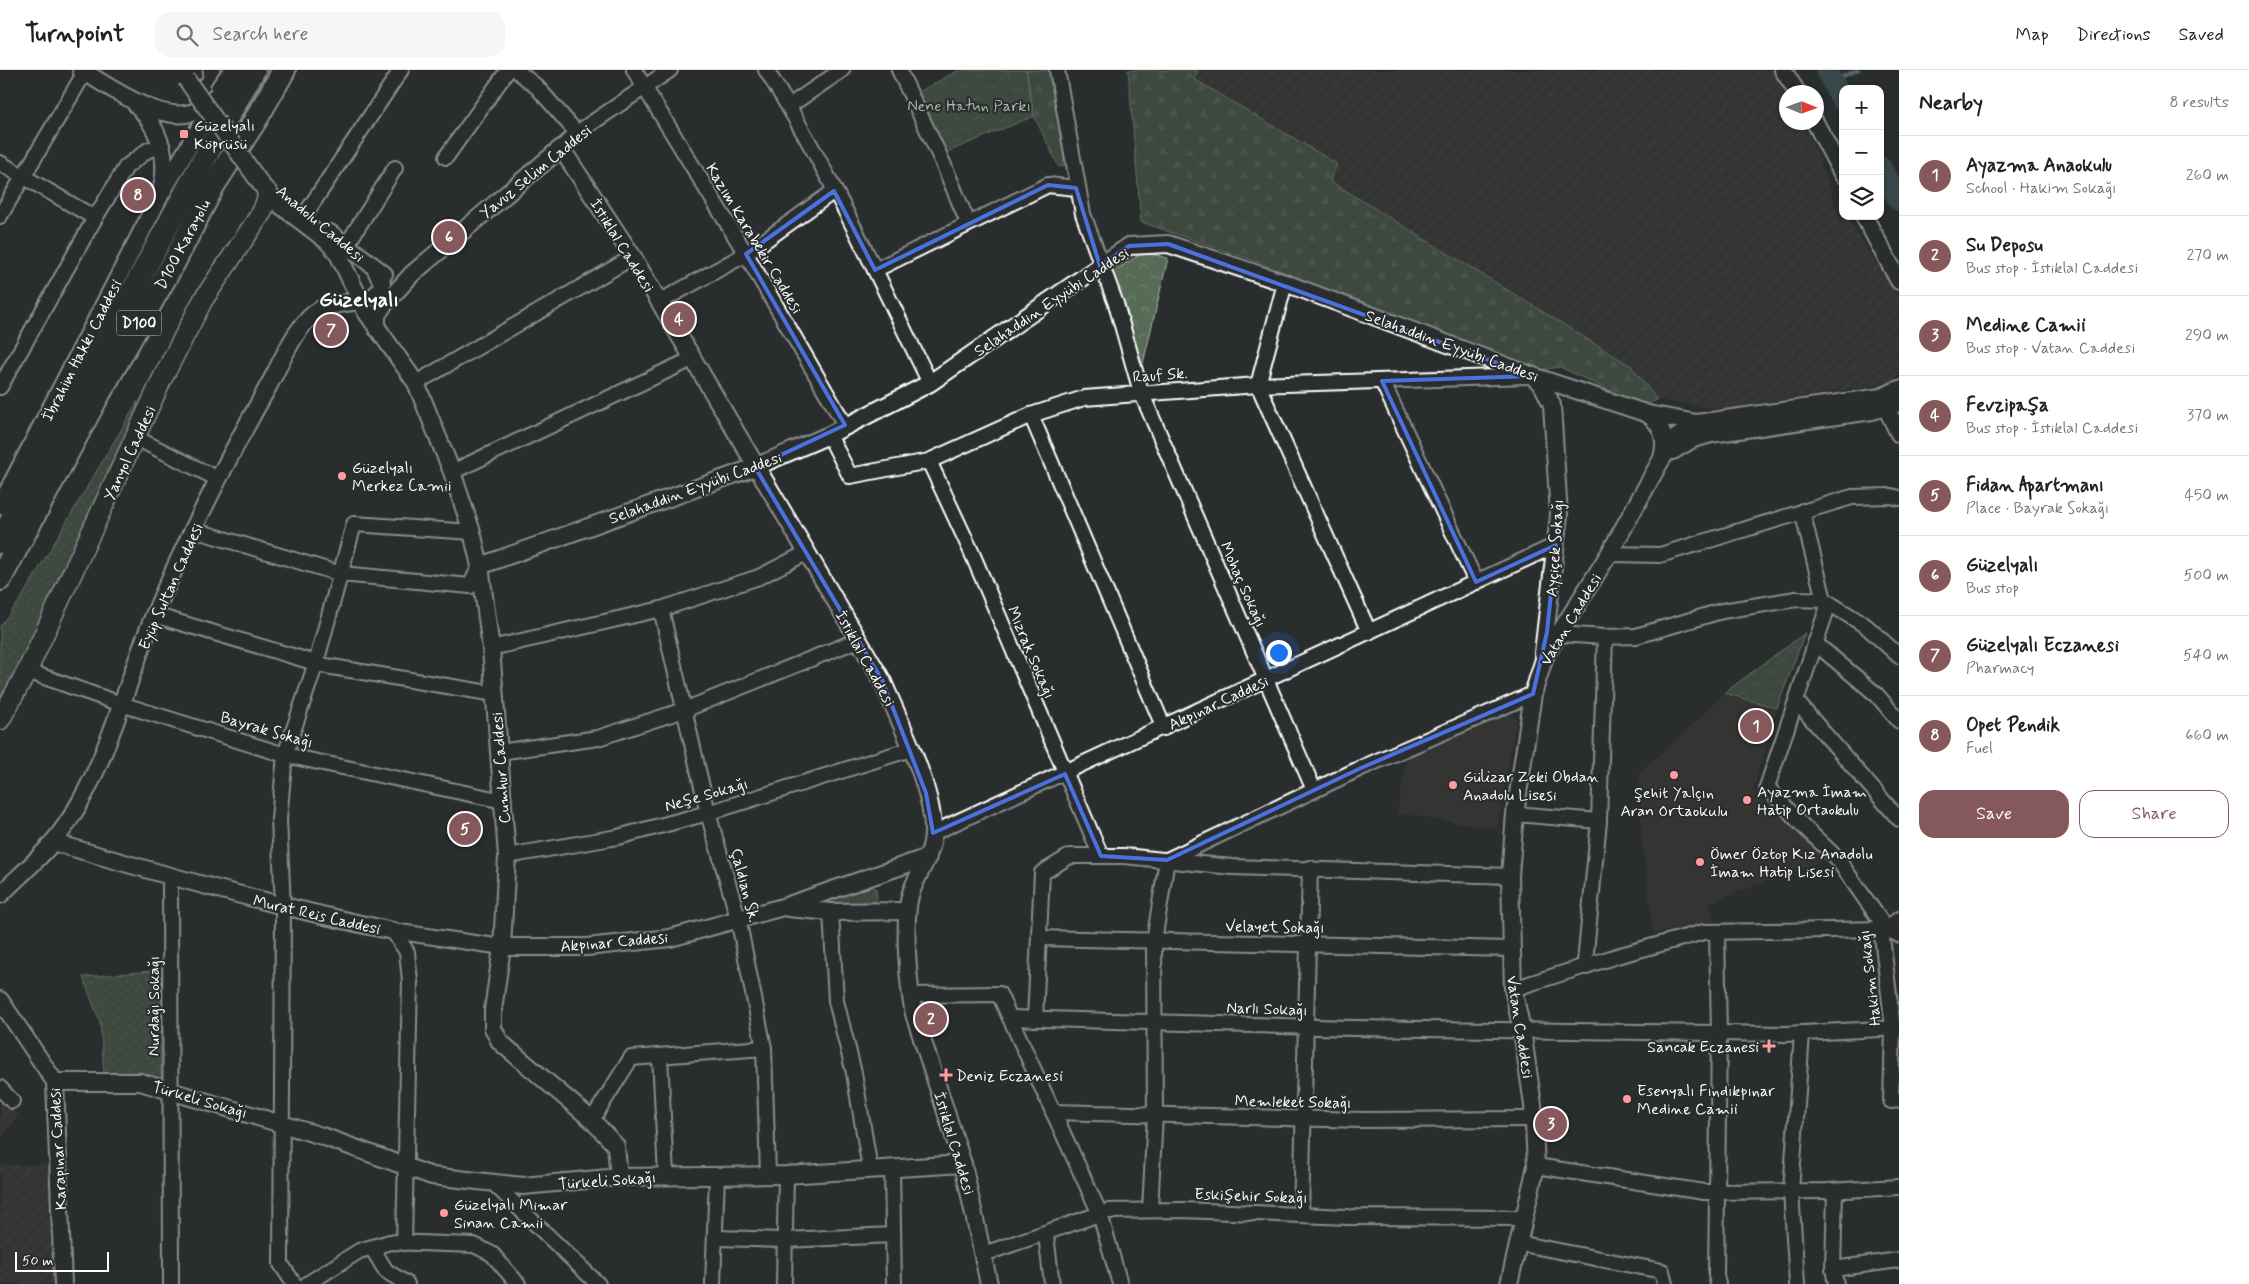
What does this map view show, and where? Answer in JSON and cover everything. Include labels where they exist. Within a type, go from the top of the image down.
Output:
[{"type":"highway","points":[[222,89],[236,70]]},
{"type":"highway","name":"D100 Karayolu","points":[[0,542],[196,171],[254,70]]},
{"type":"highway","name":"D100 Karayolu","points":[[0,580],[96,399],[174,262],[213,186],[284,70]]},
{"type":"main road","name":"Yanyol Caddesi","points":[[0,720],[27,671],[163,378],[203,300],[262,212],[267,199],[266,186]]},
{"type":"street","points":[[306,213],[401,70]]},
{"type":"street","points":[[446,157],[508,70]]},
{"type":"street","points":[[516,70],[537,87],[577,133]]},
{"type":"street","name":"Kazım Karabekir Caddesi","points":[[634,70],[746,254],[845,425]]},
{"type":"street","name":"Yavuz Selim Caddesi","points":[[377,329],[377,315],[412,274],[577,133],[645,89],[670,70]]},
{"type":"street","points":[[766,70],[789,106],[834,191],[930,383]]},
{"type":"street","points":[[789,106],[842,70]]},
{"type":"street","points":[[899,70],[943,163],[968,223]]},
{"type":"street","name":"Mohaç Sokağı","points":[[1057,70],[1076,188],[1100,266],[1116,304],[1141,392],[1314,790]]},
{"type":"street","points":[[1784,70],[1793,85]]},
{"type":"street","points":[[0,216],[83,71],[158,111],[179,114],[199,109],[222,89]]},
{"type":"street","name":"Anadolu Caddesi","points":[[188,73],[266,186],[332,246],[345,265],[377,329]]},
{"type":"street","name":"İbrahim Hakkı Caddesi","points":[[0,506],[161,194],[222,89]]},
{"type":"street","points":[[128,96],[151,122],[162,146],[165,167],[161,194]]},
{"type":"street","points":[[1818,130],[1839,167]]},
{"type":"street","points":[[0,387],[94,218],[126,167],[148,150],[162,146]]},
{"type":"street","name":"İstiklal Caddesi","points":[[561,148],[633,257],[882,680],[911,749],[931,812],[933,833],[928,857],[910,895],[907,911],[911,995],[914,1014],[963,1164],[990,1284]]},
{"type":"street","points":[[0,163],[94,218]]},
{"type":"street","points":[[346,246],[395,168]]},
{"type":"street","points":[[875,270],[1048,185],[1076,188]]},
{"type":"street","name":"Anadolu Caddesi","points":[[266,186],[306,213],[388,277],[395,278],[412,274]]},
{"type":"street","points":[[659,302],[746,254],[834,191]]},
{"type":"street","points":[[1866,220],[1899,281]]},
{"type":"street","name":"Selahaddin Eyyübi Caddesi","points":[[480,566],[755,467],[829,434],[930,383],[1129,246],[1168,244],[1284,283],[1533,376],[1648,414],[1697,422]]},
{"type":"street","points":[[416,383],[633,257]]},
{"type":"street","points":[[361,297],[377,295],[382,288],[381,278],[375,268]]},
{"type":"street","points":[[1284,283],[1258,385],[1369,632]]},
{"type":"street","name":"Eyüp Sultan Caddesi","points":[[0,895],[53,842],[70,818],[111,733],[154,615],[218,479],[271,381],[307,321],[314,314],[328,306],[361,297]]},
{"type":"street","name":"Cumhur Caddesi","points":[[377,329],[416,383],[452,472],[472,532],[480,566],[491,648],[507,856],[502,947],[493,1010],[493,1028],[500,1042],[592,1120],[616,1146],[619,1177]]},
{"type":"street","points":[[452,472],[692,359]]},
{"type":"street","name":"Rauf Sk.","points":[[829,434],[850,476],[929,462],[1031,416],[1084,398],[1141,392],[1258,385],[1533,376]]},
{"type":"street","name":"Ayçiçek Sokağı","points":[[1533,376],[1549,395],[1555,429],[1559,515],[1546,632],[1540,667]]},
{"type":"street","points":[[1382,381],[1476,582]]},
{"type":"street","name":"Vatan Caddesi","points":[[1509,1284],[1536,1166],[1533,1119],[1522,1030],[1513,989],[1510,876],[1515,814],[1533,694],[1540,667],[1558,634],[1609,554],[1660,462],[1677,437],[1697,422],[1889,403],[1899,388]]},
{"type":"street","points":[[1555,429],[1556,409],[1562,398],[1575,392],[1585,393]]},
{"type":"street","points":[[1660,462],[1680,446],[1711,434],[1889,403],[1899,434]]},
{"type":"street","points":[[1648,414],[1658,422],[1663,431],[1664,448],[1660,462]]},
{"type":"street","points":[[1031,416],[1164,728]]},
{"type":"street","points":[[136,438],[218,479]]},
{"type":"street","name":"Mızrak Sokağı","points":[[929,462],[971,551],[1101,856]]},
{"type":"street","points":[[1609,554],[1660,555],[1852,497],[1891,496],[1899,498]]},
{"type":"street","points":[[1802,511],[1826,601]]},
{"type":"street","points":[[294,1284],[281,1264],[283,908],[279,819],[285,754],[316,663],[354,524],[472,532]]},
{"type":"street","points":[[194,530],[341,574],[470,586],[480,566]]},
{"type":"street","name":"Akpınar Caddesi","points":[[933,833],[1065,774],[1556,545]]},
{"type":"street","points":[[491,648],[661,609],[759,577],[806,553]]},
{"type":"street","points":[[1551,582],[1554,599],[1561,605],[1572,605],[1583,595]]},
{"type":"street","points":[[1558,634],[1606,637],[1636,636],[1722,611],[1796,600],[1826,601],[1866,626],[1899,656]]},
{"type":"street","name":"Hakim Sokağı","points":[[1826,601],[1815,643],[1767,787],[1803,826],[1836,857],[1889,931],[1896,1028],[1895,1100]]},
{"type":"street","name":"Çaldıan Sk.","points":[[661,609],[708,813],[738,918],[764,1048],[768,1175]]},
{"type":"street","points":[[154,615],[316,663],[495,694]]},
{"type":"street","points":[[1587,967],[1585,962],[1599,821],[1606,637]]},
{"type":"street","points":[[499,752],[598,738],[684,710],[858,640]]},
{"type":"street","points":[[1815,643],[1877,695],[1899,720]]},
{"type":"street","name":"Bayrak Sokağı","points":[[27,671],[121,704],[285,754],[503,801]]},
{"type":"street","points":[[1167,860],[1314,790],[1533,694]]},
{"type":"street","points":[[1796,701],[1899,819]]},
{"type":"street","name":"Neşe Sokağı","points":[[507,856],[618,837],[708,813],[911,749]]},
{"type":"street","points":[[1515,814],[1599,821]]},
{"type":"street","name":"Murat Reis Caddesi","points":[[53,842],[170,878],[283,908],[393,931],[406,952],[410,981],[404,1243]]},
{"type":"street","points":[[1035,1019],[1042,873],[1070,856],[1167,860],[1232,867],[1310,868],[1510,876]]},
{"type":"street","name":"Akpınar Caddesi","points":[[502,947],[587,947],[670,938],[783,907],[928,857]]},
{"type":"street","points":[[1150,1210],[1155,1115],[1156,1022],[1154,941],[1167,860]]},
{"type":"street","points":[[1301,1215],[1306,944],[1310,868]]},
{"type":"street","name":"Nurdağı Sokağı","points":[[170,878],[171,1284]]},
{"type":"street","name":"Akpınar Caddesi","points":[[783,907],[831,912],[907,911]]},
{"type":"street","points":[[831,912],[836,1001],[854,1074],[870,1170]]},
{"type":"street","points":[[1513,989],[1704,932],[1889,931],[1899,919]]},
{"type":"street","points":[[393,931],[502,947]]},
{"type":"street","points":[[1717,932],[1719,1033],[1716,1275],[1718,1284]]},
{"type":"street","name":"Velayet Sokağı","points":[[1039,938],[1511,949]]},
{"type":"street","points":[[911,995],[999,994],[1100,1214],[1120,1284]]},
{"type":"street","name":"Karapınar Caddesi","points":[[0,1000],[55,1082],[63,1284]]},
{"type":"street","name":"Narlı Sokağı","points":[[1010,1018],[1305,1026],[1719,1033],[1802,1033],[1896,1028]]},
{"type":"street","points":[[1797,1284],[1791,1191],[1802,1033]]},
{"type":"street","points":[[592,1120],[631,1058],[764,1048]]},
{"type":"street","points":[[660,1056],[666,1176]]},
{"type":"street","name":"Türkeli Sokağı","points":[[55,1082],[140,1082],[281,1123],[432,1176],[523,1186],[619,1177],[786,1175],[963,1164]]},
{"type":"street","points":[[0,1088],[12,1101]]},
{"type":"street","name":"Memleket Sokağı","points":[[1053,1112],[1303,1119],[1533,1119]]},
{"type":"street","points":[[1536,1166],[1704,1192],[1835,1191],[1899,1187]]},
{"type":"street","points":[[892,1168],[894,1284]]},
{"type":"street","points":[[784,1284],[786,1175]]},
{"type":"street","points":[[714,1284],[716,1176]]},
{"type":"street","points":[[493,1183],[598,1284]]},
{"type":"street","points":[[1835,1191],[1832,1269],[1836,1284]]},
{"type":"street","name":"Eskişehir Sokağı","points":[[984,1254],[1046,1235],[1108,1211],[1150,1210],[1301,1215],[1524,1218]]},
{"type":"street","points":[[1046,1235],[1052,1284]]},
{"type":"street","points":[[716,1238],[785,1240],[893,1236]]},
{"type":"street","points":[[307,1284],[359,1251],[390,1242],[474,1245],[492,1254],[518,1284]]},
{"type":"street","points":[[1518,1243],[1662,1271],[1665,1284]]},
{"type":"street","points":[[372,1248],[392,1284]]},
{"type":"street","points":[[1832,1269],[1899,1260]]},
{"type":"street","points":[[386,1271],[407,1284]]},
{"type":"highlighted area","points":[[1048,185],[1076,188],[1100,266],[1129,246],[1168,244],[1533,376],[1382,381],[1476,582],[1556,545],[1547,632],[1533,694],[1361,768],[1167,860],[1101,856],[1065,774],[933,833],[926,793],[882,680],[755,467],[845,425],[746,254],[834,191],[875,270]]},
{"type":"shaded area","points":[[1198,70],[1777,70],[1786,85],[1779,85],[1779,130],[1806,130],[1818,155],[1839,220],[1849,220],[1899,298],[1899,375],[1891,383],[1721,409],[1657,400],[1631,366],[1330,181],[1337,164],[1193,78]]},
{"type":"shaded area","points":[[1724,693],[1777,708],[1753,790],[1826,860],[1709,903],[1716,927],[1653,933],[1642,842],[1639,772],[1679,738]]},
{"type":"shaded area","name":"Gülizar Zeki Obdan Anadolu Lisesi","points":[[1504,714],[1517,717],[1497,829],[1397,813],[1407,757]]},
{"type":"shaded area","points":[[0,1099],[18,1114],[0,1141]]},
{"type":"shaded area","points":[[52,1164],[55,1284],[0,1284],[0,1165]]},
{"type":"green space","name":"Nene Hatun Parkı","points":[[959,70],[1026,70],[1034,116],[945,153],[917,93]]},
{"type":"green space","points":[[1026,70],[1049,70],[1065,165],[1059,167],[1034,116]]},
{"type":"green space","points":[[1128,70],[1198,70],[1194,79],[1337,164],[1330,181],[1631,366],[1657,400],[1642,406],[1560,367],[1540,370],[1252,260],[1141,222]]},
{"type":"green space","points":[[1144,252],[1168,258],[1141,372],[1112,272]]},
{"type":"green space","points":[[138,401],[131,435],[0,704],[0,626],[21,599]]},
{"type":"green space","points":[[1805,633],[1777,708],[1724,693]]},
{"type":"green space","points":[[869,884],[876,889],[877,898],[874,903],[819,904],[819,899]]},
{"type":"green space","points":[[162,970],[161,1079],[149,1078],[143,1072],[104,1073],[100,1022],[83,977]]},
{"type":"waterway","points":[[1826,70],[1839,94]]},
{"type":"waterway","points":[[1831,81],[1858,70]]},
{"type":"waterway","points":[[1884,174],[1899,200]]},
{"type":"place","name":"Güzelyalı Köprüsü","points":[[184,134]]},
{"type":"place","name":"Opet Pendik","points":[[138,195]]},
{"type":"place","name":"Güzelyalı","points":[[449,237]]},
{"type":"place","name":"Fevzipaşa","points":[[679,319]]},
{"type":"place","name":"Güzelyalı Eczanesi","points":[[331,330]]},
{"type":"place","name":"Güzelyalı Merkez Camii","points":[[342,476]]},
{"type":"place","name":"Ayazma Anaokulu","points":[[1756,726]]},
{"type":"place","name":"Şehit Yalçın Aran Ortaokulu","points":[[1674,775]]},
{"type":"place","name":"Gülizar Zeki Obdan Anadolu Lisesi","points":[[1453,785]]},
{"type":"place","name":"Ayazma İmam Hatip Ortaokulu","points":[[1747,800]]},
{"type":"place","name":"Fidan Apartmanı","points":[[465,829]]},
{"type":"place","name":"Ömer Öztop Kız Anadolu İmam Hatip Lisesi","points":[[1700,862]]},
{"type":"place","name":"Su Deposu","points":[[931,1019]]},
{"type":"place","name":"Sancak Eczanesi","points":[[1769,1046]]},
{"type":"place","name":"Deniz Eczanesi","points":[[946,1075]]},
{"type":"place","name":"Esenyalı Fındıkpınar Medine Camii","points":[[1627,1099]]},
{"type":"place","name":"Medine Camii","points":[[1551,1124]]},
{"type":"place","name":"Güzelyalı Mimar Sinan Camii","points":[[444,1213]]},
{"type":"district","name":"Güzelyalı","points":[[359,299]]}]
